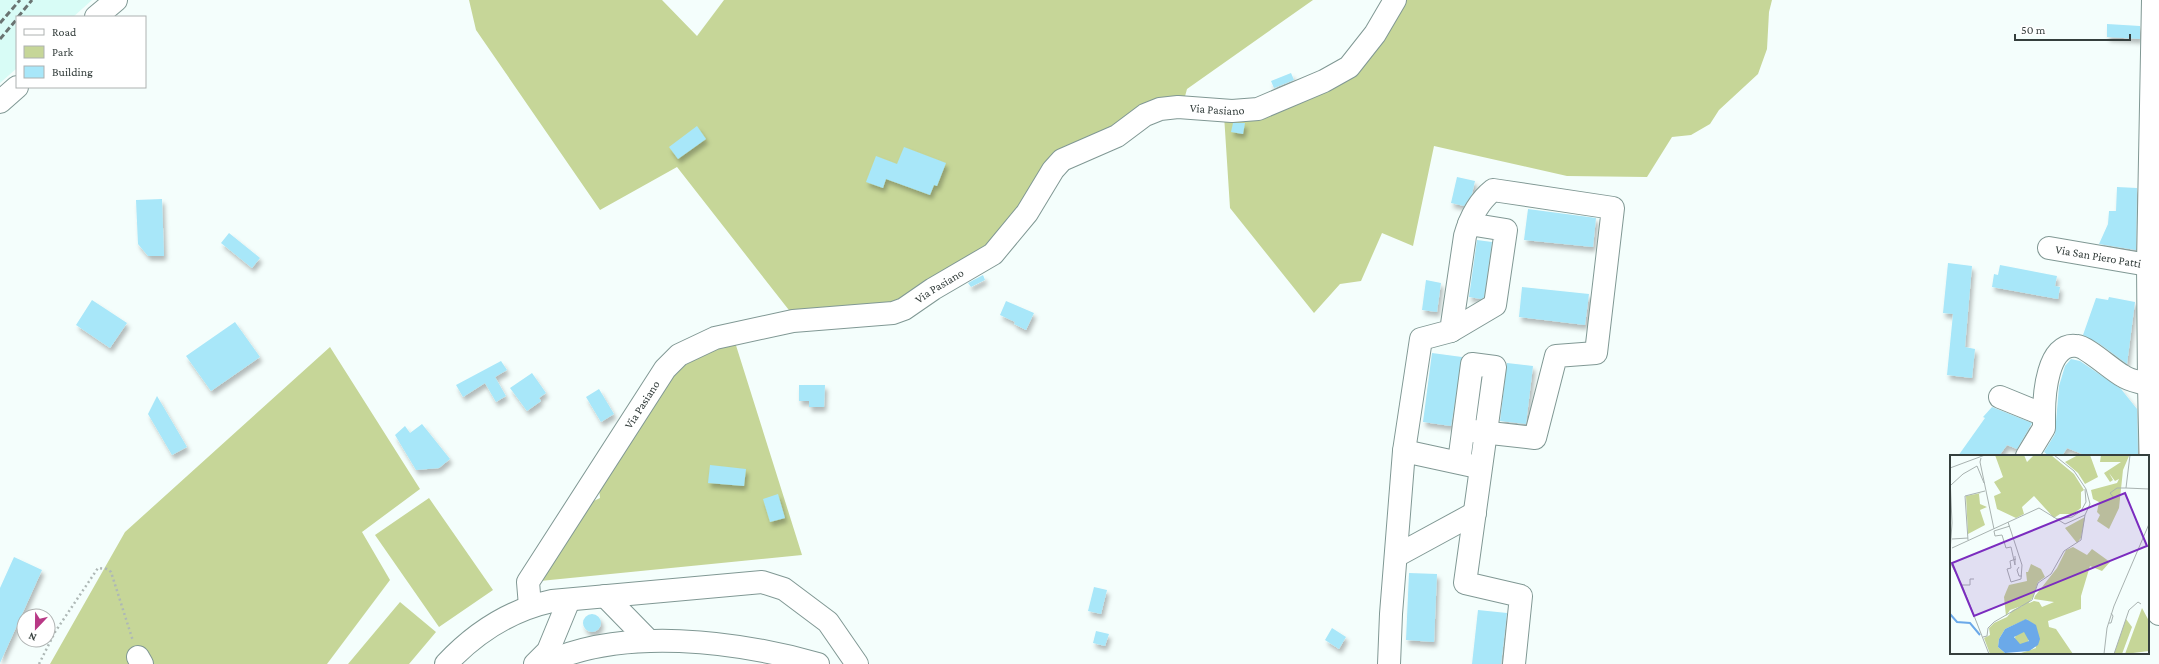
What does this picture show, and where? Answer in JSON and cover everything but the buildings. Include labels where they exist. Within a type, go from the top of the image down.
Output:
[{"type":"street","points":[[97,16],[116,0]]},
{"type":"street","name":"Via Pasiano","points":[[530,606],[528,582],[665,369],[679,355],[715,338],[793,322],[893,313],[904,309],[933,289],[993,254],[1027,213],[1053,170],[1062,160],[1117,136],[1145,115],[1160,109],[1178,107],[1232,111],[1258,109],[1324,81],[1349,67],[1375,34],[1395,0]]},
{"type":"street","name":"Via San Piero Patti","points":[[2153,0],[2148,264],[2149,385],[2155,595],[2159,615]]},
{"type":"street","points":[[0,102],[16,88]]},
{"type":"street","points":[[1451,331],[1465,236],[1481,199],[1493,190],[1613,208],[1596,354],[1556,356],[1535,438],[1464,430]]},
{"type":"street","points":[[1389,664],[1404,450],[1421,339],[1451,331],[1494,305],[1506,230],[1469,224]]},
{"type":"street","name":"Via San Piero Patti","points":[[2049,248],[2148,264]]},
{"type":"street","points":[[2028,455],[2044,428],[2044,403],[2050,366],[2062,349],[2067,346],[2078,346],[2124,377],[2149,385]]},
{"type":"street","points":[[1459,462],[1472,364],[1495,367],[1465,584],[1521,596],[1514,664]]},
{"type":"street","points":[[2000,397],[2044,415]]},
{"type":"street","points":[[1404,450],[1482,468]]},
{"type":"street","points":[[1396,556],[1475,513]]},
{"type":"street","points":[[446,664],[461,649],[486,629],[530,606],[605,596],[762,582],[784,589],[828,622],[857,664]]},
{"type":"street","points":[[605,596],[649,641]]},
{"type":"street","points":[[535,664],[548,651],[568,600]]},
{"type":"street","points":[[543,664],[589,648],[623,642],[670,640],[775,652],[818,664]]},
{"type":"path","points":[[39,664],[55,632],[98,568],[107,569],[111,572],[140,660]]},
{"type":"shaded area","points":[[0,0],[92,0],[74,16],[16,16],[16,69],[0,83]]},
{"type":"green space","points":[[469,0],[662,0],[697,36],[724,0],[1313,0],[1187,89],[1184,100],[1031,191],[992,244],[898,304],[792,314],[677,167],[600,210],[476,30]]},
{"type":"green space","points":[[1399,0],[1772,0],[1769,12],[1767,49],[1758,74],[1719,110],[1710,124],[1691,135],[1672,137],[1647,177],[1567,176],[1434,146],[1413,246],[1382,233],[1361,281],[1340,284],[1314,313],[1230,208],[1224,115],[1327,85]]},
{"type":"green space","points":[[734,339],[802,555],[540,581],[583,506],[600,498],[598,478],[671,367]]},
{"type":"green space","points":[[330,347],[420,489],[362,532],[390,580],[327,664],[50,664],[125,532]]},
{"type":"green space","points":[[429,498],[493,590],[439,627],[375,535]]},
{"type":"green space","points":[[400,602],[436,632],[409,664],[348,664]]},
{"type":"railway","points":[[0,23],[20,0]]},
{"type":"railway","points":[[19,16],[32,0]]},
{"type":"railway","points":[[0,39],[16,20]]}]
